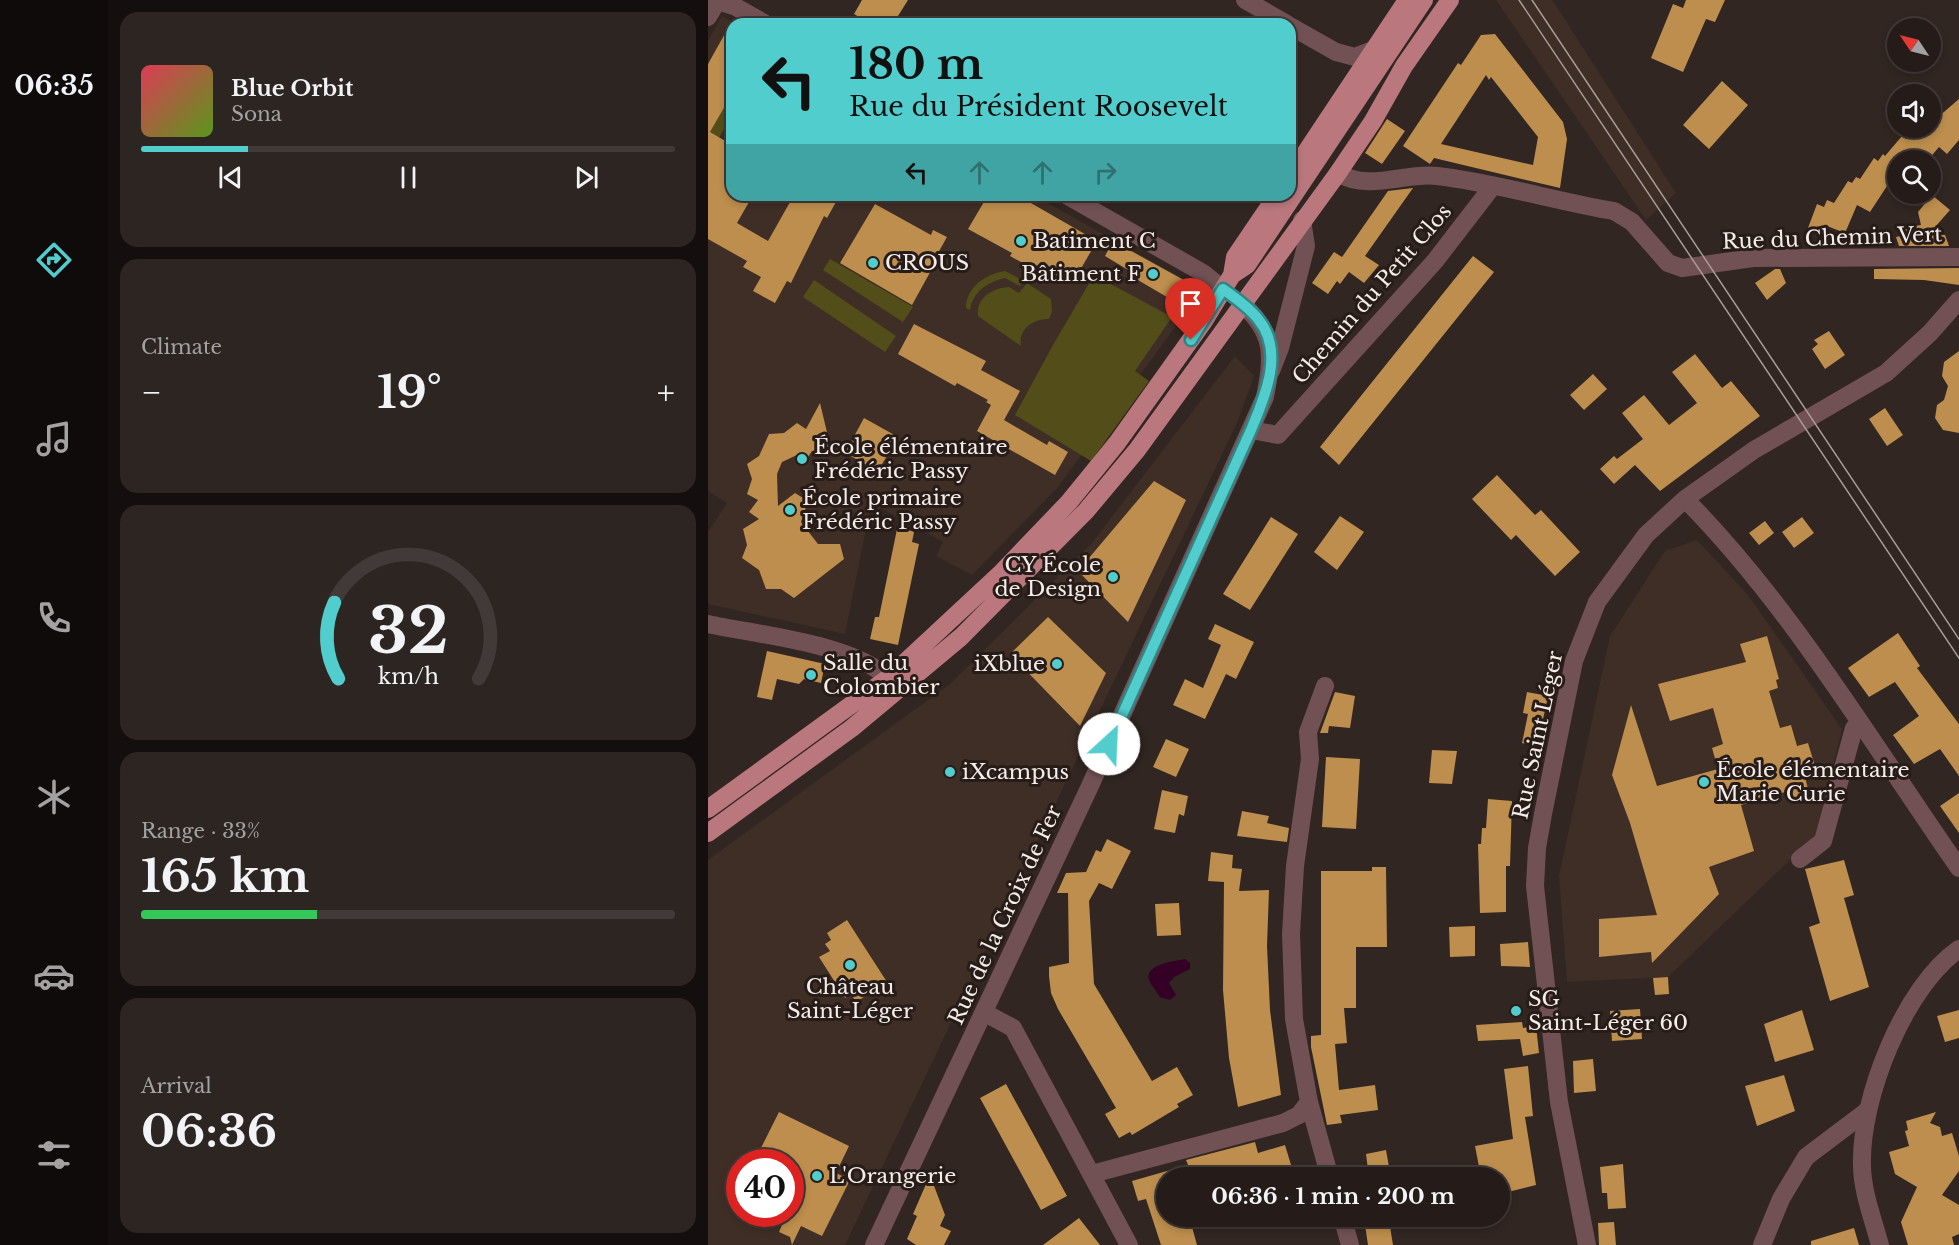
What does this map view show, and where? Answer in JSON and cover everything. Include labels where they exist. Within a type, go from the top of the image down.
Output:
[{"type":"main road","points":[[1296,167],[1407,0]]},
{"type":"main road","points":[[1296,192],[1424,0]]},
{"type":"main road","points":[[1302,220],[1372,104],[1401,47],[1434,0]]},
{"type":"main road","points":[[708,833],[852,728],[961,637],[1101,494],[1137,450],[1338,173],[1373,121],[1404,66],[1449,0]]},
{"type":"main road","points":[[708,809],[888,678],[1002,572],[1069,502],[1164,378],[1227,282],[1235,257],[1273,201]]},
{"type":"main road","points":[[1227,282],[1247,265],[1290,201]]},
{"type":"main road","points":[[1227,282],[1242,304]]},
{"type":"street","points":[[1245,0],[1277,18]]},
{"type":"street","points":[[714,6],[734,6],[755,18]]},
{"type":"street","points":[[1296,29],[1336,52],[1355,57],[1373,50]]},
{"type":"street","name":"Rue du Chemin Vert","points":[[1338,173],[1348,179],[1386,182],[1435,176],[1614,211],[1632,222],[1668,263],[1682,268],[1753,258],[1959,257]]},
{"type":"street","name":"Chemin du Petit Clos","points":[[1251,430],[1278,435],[1435,261],[1492,186]]},
{"type":"street","points":[[1077,201],[1203,273],[1227,282]]},
{"type":"street","name":"Rue de la Croix de Fer","points":[[874,1245],[985,1013],[1265,397],[1270,371],[1280,348],[1306,246],[1302,220]]},
{"type":"street","name":"Rue Saint Léger","points":[[1587,1245],[1559,1102],[1535,886],[1537,848],[1574,661],[1598,602],[1646,535],[1685,499],[1754,450],[1886,373],[1929,333],[1959,300]]},
{"type":"street","name":"Rue de la Croix de Fer","points":[[1242,304],[1260,320],[1267,336],[1270,371]]},
{"type":"street","points":[[1685,499],[1735,554],[1828,675],[1959,868]]},
{"type":"street","points":[[708,624],[846,653],[879,669],[888,678]]},
{"type":"street","points":[[1325,686],[1308,732],[1310,759],[1294,866],[1291,934],[1294,1019],[1309,1102],[1327,1167]]},
{"type":"street","points":[[1800,859],[1822,841],[1854,729],[1860,725]]},
{"type":"street","points":[[1880,1245],[1862,1167],[1862,1135],[1867,1112],[1889,1042],[1922,990],[1959,949]]},
{"type":"street","points":[[985,1013],[1013,1028],[1129,1245]]},
{"type":"street","points":[[1092,1174],[1283,1123],[1299,1115],[1309,1102]]},
{"type":"street","points":[[1762,1245],[1781,1199],[1806,1157],[1867,1112]]},
{"type":"street","points":[[1344,1227],[1350,1245]]},
{"type":"shaded area","points":[[1496,0],[1551,0],[1555,4],[1676,193],[1646,220]]},
{"type":"shaded area","points":[[722,16],[726,18],[726,201],[1044,201],[1193,284],[1189,308],[1058,487],[972,575],[936,556],[943,542],[881,508],[878,513],[870,509],[845,634],[708,604],[708,532],[727,503],[708,491],[708,41]]},
{"type":"shaded area","points":[[726,104],[726,126],[719,138],[710,132]]},
{"type":"shaded area","points":[[830,259],[913,307],[903,322],[823,270]]},
{"type":"shaded area","points":[[1005,271],[1024,281],[1020,286],[1005,278],[992,282],[974,298],[970,310],[966,308],[969,294],[978,283],[984,278]]},
{"type":"shaded area","points":[[1094,275],[1172,317],[1135,371],[1149,381],[1091,461],[1015,415]]},
{"type":"shaded area","points":[[814,280],[896,336],[885,352],[803,297]]},
{"type":"shaded area","points":[[1027,283],[1051,299],[1052,312],[1049,319],[1032,323],[1024,330],[1021,346],[978,316],[978,310],[982,299],[991,292],[1009,287],[1019,293]]},
{"type":"shaded area","name":"iXcampus","points":[[1235,356],[1254,376],[1237,423],[845,1245],[708,1245],[708,860],[950,684],[1091,544]]},
{"type":"shaded area","name":"École élémentaire Marie Curie","points":[[1697,540],[1748,595],[1842,729],[1816,835],[1668,977],[1567,982],[1559,876],[1610,636],[1665,551]]},
{"type":"shaded area","points":[[1185,959],[1190,963],[1190,969],[1174,977],[1169,983],[1176,995],[1170,1000],[1160,997],[1149,980],[1151,970],[1162,964]]},
{"type":"building","points":[[862,0],[908,0],[897,18],[861,18],[854,14]]},
{"type":"building","points":[[1686,0],[1725,0],[1715,22],[1706,19],[1683,72],[1651,58],[1673,4],[1683,8]]},
{"type":"building","points":[[726,32],[726,104],[710,132],[726,141],[726,201],[750,201],[737,223],[768,241],[791,201],[837,201],[827,218],[824,216],[791,283],[787,281],[775,303],[753,291],[761,277],[743,267],[747,261],[708,239],[708,64]]},
{"type":"building","points":[[1495,34],[1563,122],[1567,139],[1560,188],[1434,158],[1430,164],[1403,146],[1458,63],[1461,65],[1481,35]],"holes":[[[1486,75],[1489,80],[1491,77],[1538,137],[1533,165],[1441,144]]]},
{"type":"building","points":[[1722,81],[1748,105],[1709,149],[1683,125]]},
{"type":"building","points":[[1959,99],[1959,140],[1947,154],[1939,147],[1936,150],[1890,150],[1900,138],[1941,138],[1941,115]]},
{"type":"building","points":[[1387,119],[1405,131],[1382,164],[1365,153]]},
{"type":"building","points":[[1883,154],[1885,156],[1887,154],[1887,186],[1870,212],[1857,205],[1845,233],[1827,226],[1823,234],[1808,228],[1817,204],[1824,207],[1827,200],[1834,203],[1848,181],[1852,183],[1856,177],[1860,179],[1874,158],[1878,161]]},
{"type":"building","points":[[1413,188],[1365,256],[1379,265],[1364,283],[1349,272],[1340,284],[1337,281],[1328,294],[1312,283],[1334,252],[1342,257],[1388,191]]},
{"type":"building","name":"Batiment C","points":[[984,201],[1027,201],[1097,241],[1072,284],[1038,265],[1035,270],[1010,256],[1012,253],[968,229]]},
{"type":"building","points":[[1941,202],[1950,210],[1928,235],[1945,235],[1949,246],[1899,246],[1896,237],[1905,235],[1903,228],[1921,225],[1918,212],[1925,204]]},
{"type":"building","points":[[875,204],[931,235],[933,230],[947,237],[938,253],[944,257],[937,269],[933,267],[912,305],[840,263]]},
{"type":"building","name":"Bâtiment F","points":[[1113,241],[1191,284],[1182,300],[1174,296],[1172,300],[1131,276],[1133,273],[1105,256]]},
{"type":"building","points":[[1473,256],[1494,272],[1339,465],[1320,447]]},
{"type":"building","points":[[1959,268],[1959,285],[1924,280],[1874,279],[1874,269]]},
{"type":"building","points":[[1775,269],[1780,269],[1786,283],[1767,300],[1755,283]]},
{"type":"building","points":[[914,324],[986,361],[981,370],[1020,391],[1004,420],[1047,445],[1049,441],[1068,452],[1055,475],[977,431],[991,405],[986,402],[988,400],[957,383],[955,386],[898,354]]},
{"type":"building","points":[[1829,331],[1845,355],[1825,369],[1812,349],[1818,344],[1814,340]]},
{"type":"building","points":[[1959,351],[1959,433],[1943,430],[1935,418],[1937,405],[1944,400],[1948,386],[1942,376],[1944,362]]},
{"type":"building","points":[[1695,354],[1722,388],[1731,381],[1760,416],[1660,491],[1635,465],[1614,484],[1600,469],[1614,456],[1617,459],[1643,439],[1622,413],[1644,395],[1669,425],[1697,403],[1672,372]]},
{"type":"building","points":[[1593,374],[1607,389],[1584,410],[1570,395]]},
{"type":"building","name":"École primaire Frédéric Passy","points":[[820,403],[830,445],[817,455],[812,451],[808,457],[797,455],[782,462],[777,474],[778,506],[795,493],[808,501],[801,522],[818,544],[840,544],[844,559],[794,598],[781,589],[766,589],[759,570],[742,558],[747,545],[743,529],[759,519],[749,512],[758,500],[747,494],[752,479],[747,464],[759,456],[769,434],[784,433],[797,423],[806,429]]},
{"type":"building","points":[[1885,408],[1903,435],[1887,446],[1869,419]]},
{"type":"building","points":[[864,418],[898,437],[878,471],[845,453]]},
{"type":"building","points":[[1497,475],[1535,515],[1541,510],[1580,552],[1555,576],[1516,535],[1511,540],[1472,499]]},
{"type":"building","points":[[1154,481],[1186,500],[1128,622],[1078,571]]},
{"type":"building","points":[[1340,516],[1364,532],[1337,570],[1314,552]]},
{"type":"building","points":[[1271,517],[1298,534],[1250,610],[1223,594]]},
{"type":"building","points":[[1802,517],[1814,533],[1794,548],[1782,532]]},
{"type":"building","points":[[1765,521],[1774,533],[1759,545],[1749,533]]},
{"type":"building","points":[[900,527],[914,532],[912,542],[919,544],[898,645],[870,639],[875,617],[879,617],[897,529]]},
{"type":"building","name":"iXblue","points":[[1048,617],[1106,673],[1080,726],[1010,654]]},
{"type":"building","points":[[1215,624],[1254,642],[1236,679],[1226,674],[1205,719],[1173,705],[1185,679],[1203,688],[1221,645],[1208,639]]},
{"type":"building","points":[[1898,633],[1920,666],[1917,668],[1959,724],[1959,776],[1940,749],[1914,764],[1893,735],[1919,716],[1895,682],[1869,697],[1848,668]]},
{"type":"building","points":[[1767,636],[1779,679],[1776,680],[1778,688],[1769,691],[1780,728],[1791,725],[1797,746],[1808,743],[1815,766],[1803,769],[1809,793],[1787,800],[1785,792],[1741,805],[1754,851],[1709,867],[1719,894],[1652,963],[1651,952],[1599,957],[1599,919],[1657,915],[1630,823],[1612,775],[1631,705],[1657,786],[1718,769],[1712,748],[1723,744],[1713,708],[1670,721],[1658,684],[1746,662],[1740,644]]},
{"type":"building","name":"Salle du Colombier","points":[[767,651],[825,664],[821,683],[804,679],[799,684],[777,679],[772,700],[757,697]]},
{"type":"building","points":[[1335,692],[1355,696],[1350,728],[1329,726],[1328,733],[1320,733]]},
{"type":"building","points":[[1527,692],[1548,696],[1537,747],[1522,743],[1528,714],[1523,713]]},
{"type":"building","points":[[1166,739],[1189,749],[1176,777],[1153,767]]},
{"type":"building","points":[[1432,750],[1457,751],[1452,784],[1429,783]]},
{"type":"building","points":[[1326,757],[1360,759],[1356,829],[1322,827]]},
{"type":"building","points":[[1162,790],[1188,796],[1184,816],[1179,814],[1175,833],[1154,829]]},
{"type":"building","points":[[1959,793],[1959,833],[1940,806]]},
{"type":"building","points":[[1488,799],[1512,801],[1510,866],[1506,866],[1506,912],[1480,913],[1478,844],[1481,844],[1482,828],[1486,828]]},
{"type":"building","points":[[1242,811],[1269,816],[1267,823],[1289,828],[1287,842],[1237,836]]},
{"type":"building","points":[[1107,839],[1131,851],[1112,889],[1099,883],[1089,901],[1094,984],[1152,1081],[1177,1067],[1193,1095],[1177,1104],[1179,1107],[1132,1135],[1130,1132],[1119,1138],[1105,1114],[1116,1108],[1058,1009],[1051,993],[1049,976],[1049,967],[1069,963],[1068,893],[1057,893],[1066,873],[1086,872],[1096,850],[1101,852]]},
{"type":"building","points":[[1211,852],[1233,855],[1232,868],[1242,869],[1239,891],[1269,890],[1267,946],[1270,1010],[1281,1095],[1238,1107],[1229,1058],[1223,990],[1224,882],[1208,881]]},
{"type":"building","points":[[1844,860],[1854,895],[1844,898],[1869,987],[1830,1001],[1809,927],[1820,923],[1805,869]]},
{"type":"building","points":[[1372,867],[1386,867],[1387,947],[1356,947],[1356,1008],[1344,1008],[1347,1043],[1335,1044],[1339,1090],[1375,1085],[1378,1110],[1340,1115],[1342,1123],[1327,1125],[1311,1047],[1311,1036],[1321,1035],[1321,871],[1372,871]]},
{"type":"building","points":[[1179,903],[1181,935],[1157,936],[1155,904]]},
{"type":"building","name":"Château Saint-Léger","points":[[847,920],[887,982],[856,1002],[851,994],[845,998],[819,957],[830,951],[825,944],[831,940],[827,933]]},
{"type":"building","points":[[1475,926],[1475,956],[1450,957],[1449,927]]},
{"type":"building","points":[[1528,942],[1530,967],[1501,966],[1500,944]]},
{"type":"building","points":[[1668,977],[1669,994],[1655,995],[1653,978]]},
{"type":"building","points":[[1640,1009],[1642,1039],[1612,1041],[1610,1011]]},
{"type":"building","points":[[1802,1010],[1814,1050],[1775,1062],[1764,1024]]},
{"type":"building","points":[[1959,1010],[1959,1038],[1945,1042],[1937,1016]]},
{"type":"building","points":[[1522,1022],[1523,1028],[1536,1026],[1539,1053],[1523,1056],[1520,1039],[1478,1041],[1476,1025]]},
{"type":"building","points":[[1593,1059],[1596,1091],[1574,1093],[1573,1061]]},
{"type":"building","points":[[1528,1066],[1533,1116],[1525,1117],[1536,1185],[1510,1192],[1510,1167],[1479,1167],[1475,1146],[1513,1139],[1504,1069]]},
{"type":"building","points":[[1784,1075],[1795,1111],[1757,1126],[1745,1086]]},
{"type":"building","points":[[1006,1084],[1067,1196],[1041,1210],[980,1098]]},
{"type":"building","name":"L'Orangerie","points":[[779,1112],[849,1146],[836,1173],[850,1180],[822,1236],[803,1227],[804,1149],[760,1149]]},
{"type":"building","points":[[1936,1112],[1930,1123],[1940,1127],[1942,1136],[1952,1133],[1959,1156],[1959,1171],[1942,1195],[1959,1205],[1959,1234],[1952,1237],[1954,1245],[1908,1245],[1901,1222],[1917,1187],[1895,1174],[1889,1152],[1909,1146],[1905,1131],[1908,1130],[1906,1121]]},
{"type":"building","points":[[1255,1142],[1258,1153],[1285,1145],[1292,1167],[1181,1167],[1188,1165],[1186,1160]]},
{"type":"building","points":[[1386,1150],[1389,1167],[1368,1167],[1366,1154]]},
{"type":"building","points":[[1623,1164],[1626,1208],[1608,1209],[1607,1193],[1602,1193],[1600,1167]]},
{"type":"building","points":[[1156,1174],[1156,1227],[1192,1227],[1197,1245],[1161,1245],[1146,1199],[1138,1201],[1132,1181]]},
{"type":"building","points":[[930,1175],[945,1215],[940,1226],[951,1231],[944,1245],[916,1245],[907,1239],[917,1216],[913,1214]]},
{"type":"building","points":[[1079,1218],[1100,1245],[1043,1245]]},
{"type":"building","points":[[1614,1222],[1616,1245],[1599,1245],[1598,1223]]},
{"type":"building","name":"L'Orangerie","points":[[781,1227],[801,1227],[792,1245],[790,1237],[779,1232]]},
{"type":"building","points":[[1365,1227],[1390,1227],[1393,1245],[1368,1245]]},
{"type":"building","points":[[1854,1228],[1859,1245],[1811,1245],[1811,1241]]},
{"type":"tram line","points":[[1519,0],[1959,658]]},
{"type":"tram line","points":[[1532,0],[1959,639]]},
{"type":"place","name":"Batiment C","points":[[1021,241]]},
{"type":"place","name":"CROUS","points":[[873,263]]},
{"type":"place","name":"Bâtiment F","points":[[1153,274]]},
{"type":"place","name":"École élémentaire Frédéric Passy","points":[[802,459]]},
{"type":"place","name":"École primaire Frédéric Passy","points":[[790,510]]},
{"type":"place","name":"CY École de Design","points":[[1113,577]]},
{"type":"place","name":"iXblue","points":[[1057,664]]},
{"type":"place","name":"Salle du Colombier","points":[[811,675]]},
{"type":"place","name":"iXcampus","points":[[950,772]]},
{"type":"place","name":"École élémentaire Marie Curie","points":[[1704,782]]},
{"type":"place","name":"Château Saint-Léger","points":[[850,965]]},
{"type":"place","name":"SG Saint-Léger 60","points":[[1516,1011]]},
{"type":"place","name":"L'Orangerie","points":[[817,1176]]},
{"type":"route","points":[[1109,744],[1251,430],[1268,384],[1271,352],[1260,320],[1223,289],[1191,340]]}]
